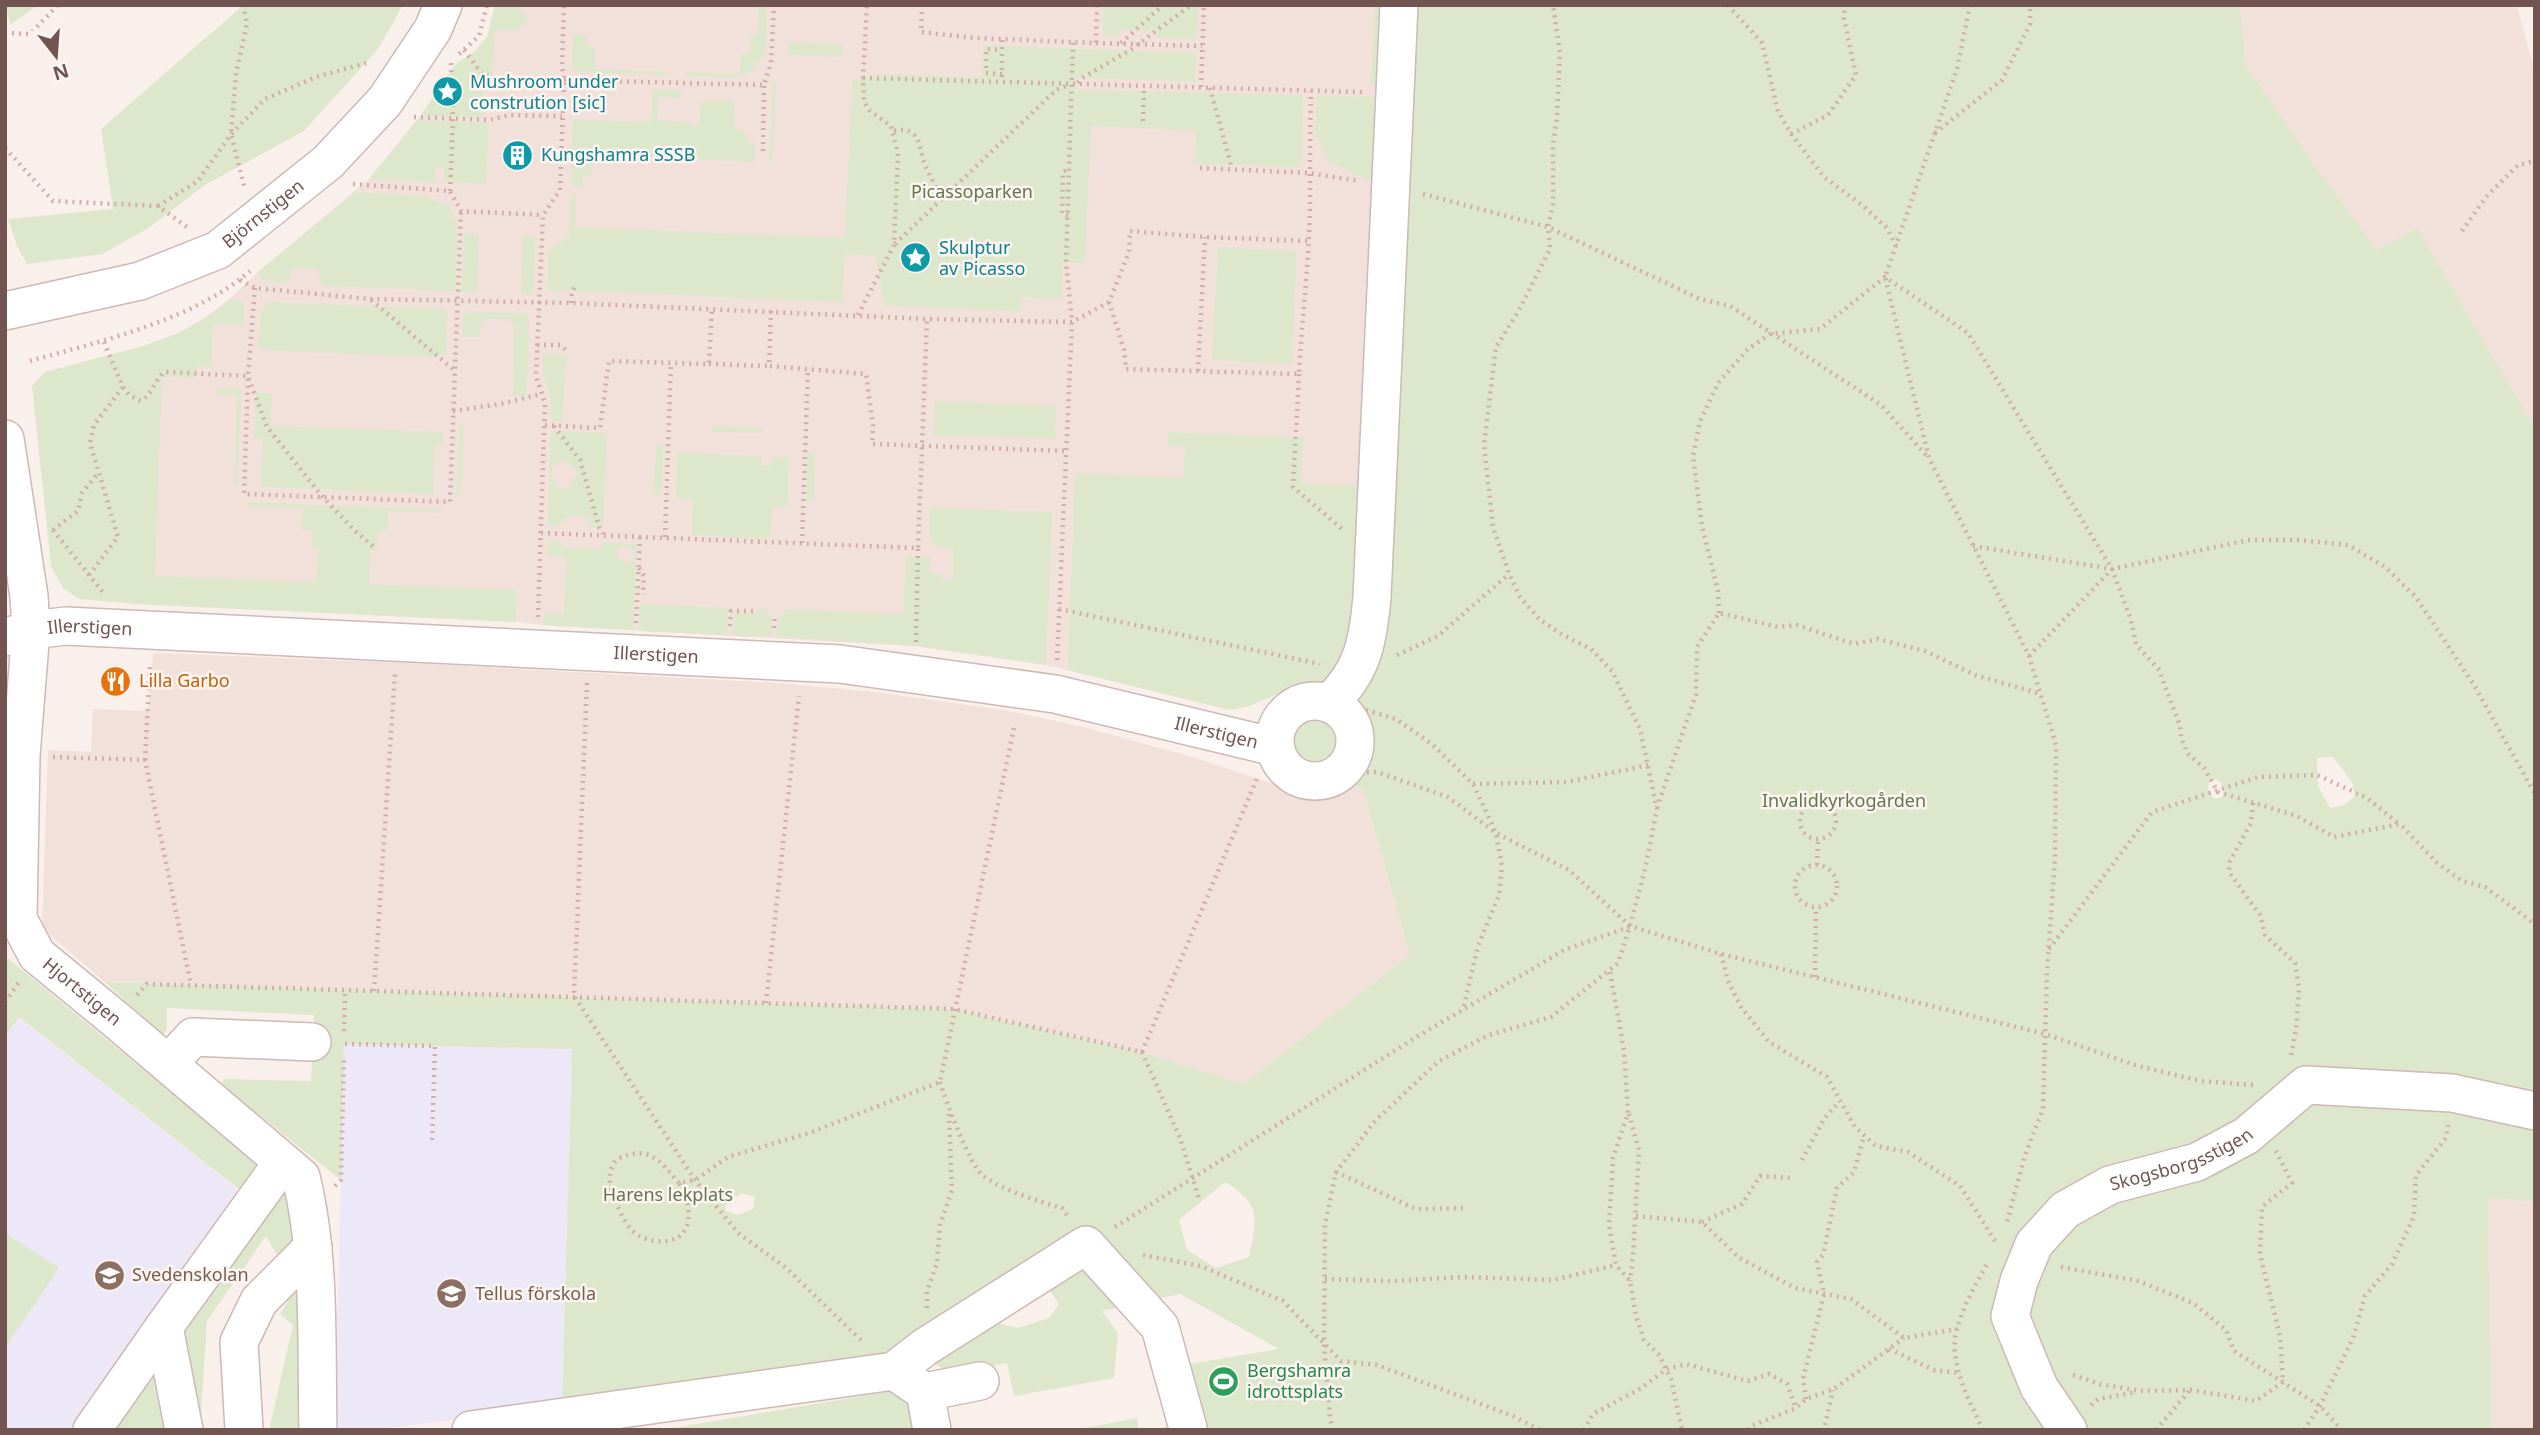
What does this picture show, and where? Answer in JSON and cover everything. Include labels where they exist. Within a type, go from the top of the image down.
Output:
[{"type":"street","name":"Björnstigen","points":[[5,311],[139,281],[218,250],[328,162],[385,101],[433,29],[443,5]]},
{"type":"street","points":[[1348,695],[1369,628],[1399,5]]},
{"type":"street","name":"Hjortstigen","points":[[5,439],[29,597],[18,634],[21,757],[18,919],[37,956],[116,1019],[301,1177],[311,1231],[318,1430]]},
{"type":"street","name":"Illerstigen","points":[[18,634],[66,626],[840,664],[1055,694],[1267,761],[1280,761],[1289,772],[1301,779],[1315,782],[1340,774],[1353,757],[1356,735],[1342,710],[1348,695]]},
{"type":"street","name":"Illerstigen","points":[[1267,761],[1278,726],[1292,708],[1308,701],[1348,695]]},
{"type":"street","points":[[168,1064],[193,1037],[328,1043]]},
{"type":"street","points":[[2298,1071],[2452,1093],[2535,1111]]},
{"type":"street","name":"Skogsborgsstigen","points":[[2067,1428],[2039,1387],[2010,1316],[2019,1281],[2013,1237],[2110,1185],[2197,1162],[2246,1136],[2262,1122],[2298,1071]]},
{"type":"street","points":[[92,1430],[284,1162]]},
{"type":"street","points":[[244,1430],[239,1342],[259,1301],[311,1231]]},
{"type":"street","points":[[471,1430],[656,1417],[894,1371],[925,1347],[1086,1245],[1160,1327],[1188,1428]]},
{"type":"street","points":[[164,1327],[184,1430]]},
{"type":"street","points":[[894,1371],[925,1392],[980,1381]]},
{"type":"street","points":[[925,1392],[932,1430]]},
{"type":"path","points":[[5,33],[30,34],[58,5]]},
{"type":"path","points":[[243,5],[247,24],[236,73],[231,134],[244,186]]},
{"type":"path","points":[[538,625],[545,402],[536,376],[537,345],[543,215],[560,190],[564,5]]},
{"type":"path","points":[[763,151],[764,85],[771,63],[774,5]]},
{"type":"path","points":[[867,5],[864,102],[869,110],[880,116],[894,131],[898,153],[894,245]]},
{"type":"path","points":[[922,5],[921,32],[1002,39],[1202,46]]},
{"type":"path","points":[[1096,43],[1097,5]]},
{"type":"path","points":[[1120,44],[1163,5]]},
{"type":"path","points":[[858,315],[894,245],[1056,90],[1074,84],[1137,44],[1191,5]]},
{"type":"path","points":[[1201,88],[1204,5]]},
{"type":"path","points":[[1553,5],[1560,53],[1553,144],[1553,204],[1548,227],[1550,249],[1524,301],[1496,347],[1484,446],[1493,527],[1520,597],[1540,620],[1591,649],[1612,671],[1640,729],[1657,809]]},
{"type":"path","points":[[1728,5],[1762,43],[1778,111],[1791,134],[1824,177],[1888,228],[1896,246]]},
{"type":"path","points":[[1791,134],[1828,115],[1856,75],[1844,19],[1845,5]]},
{"type":"path","points":[[1333,1430],[1324,1346],[1325,1224],[1336,1172],[1376,1120],[1439,1061],[1489,1035],[1551,1017],[1618,963],[1630,926],[1657,809],[1696,694],[1697,647],[1719,613],[1718,592],[1702,526],[1692,456],[1700,421],[1718,383],[1748,349],[1770,334],[1820,330],[1885,277],[1957,69],[1970,5]]},
{"type":"path","points":[[1934,133],[2002,80],[2030,24],[2030,5]]},
{"type":"path","points":[[1002,39],[1002,83]]},
{"type":"path","points":[[1057,667],[1072,322],[1066,262],[1074,84],[1073,42]]},
{"type":"path","points":[[464,49],[483,75],[492,76]]},
{"type":"path","points":[[1002,50],[986,49],[986,74],[1002,74]]},
{"type":"path","points":[[255,288],[248,376],[244,494],[450,502],[461,211],[450,191],[453,119],[451,61]]},
{"type":"path","points":[[158,206],[198,181],[231,134],[264,99],[316,76],[373,62]]},
{"type":"path","points":[[863,78],[1395,93]]},
{"type":"path","points":[[564,80],[764,85]]},
{"type":"path","points":[[1143,121],[1144,86]]},
{"type":"path","points":[[1210,88],[1232,169]]},
{"type":"path","points":[[1311,91],[1308,173],[1310,198],[1293,487],[1374,557]]},
{"type":"path","points":[[410,117],[489,120],[510,115],[562,116]]},
{"type":"path","points":[[894,131],[901,129],[914,134],[921,144],[925,163],[942,198]]},
{"type":"path","points":[[5,148],[53,201],[158,206],[188,227]]},
{"type":"path","points":[[2462,231],[2486,197],[2518,165],[2535,161]]},
{"type":"path","points":[[1200,168],[1308,173],[1391,186],[1548,227],[1700,299],[1730,306],[1881,405],[1929,458]]},
{"type":"path","points":[[349,184],[450,191]]},
{"type":"path","points":[[461,211],[543,215]]},
{"type":"path","points":[[1298,374],[1198,371],[1179,373],[1126,369],[1124,350],[1109,302],[1129,252],[1130,230],[1205,237],[1307,241]]},
{"type":"path","points":[[1198,371],[1205,237]]},
{"type":"path","points":[[1885,277],[1929,458],[2029,656],[2056,745],[2055,858],[2043,1109],[2025,1155],[2013,1237]]},
{"type":"path","points":[[1885,277],[1968,333],[2112,569],[2131,620],[2136,644],[2159,670],[2187,753],[2204,768],[2218,792],[2297,816],[2334,837],[2400,824]]},
{"type":"path","points":[[240,280],[255,288],[370,299],[571,303],[927,319],[1072,322],[1109,302]]},
{"type":"path","points":[[571,303],[572,291],[577,284]]},
{"type":"path","points":[[370,299],[454,370]]},
{"type":"path","points":[[709,364],[712,309]]},
{"type":"path","points":[[769,366],[771,312]]},
{"type":"path","points":[[915,648],[927,319]]},
{"type":"path","points":[[103,340],[123,387],[129,395],[141,401],[149,396],[164,372],[248,376]]},
{"type":"path","points":[[537,345],[561,345],[566,350]]},
{"type":"path","points":[[545,425],[600,428],[609,361],[769,366],[866,374],[873,426],[872,444],[1066,451]]},
{"type":"path","points":[[665,537],[671,363]]},
{"type":"path","points":[[802,543],[808,368]]},
{"type":"path","points":[[248,376],[267,427],[321,495],[374,547]]},
{"type":"path","points":[[89,575],[118,537],[90,443],[94,425],[123,387]]},
{"type":"path","points":[[453,411],[542,394]]},
{"type":"path","points":[[554,425],[580,460],[598,527],[604,535]]},
{"type":"path","points":[[53,530],[78,511],[82,493],[100,472]]},
{"type":"path","points":[[47,524],[109,600]]},
{"type":"path","points":[[541,533],[918,548]]},
{"type":"path","points":[[636,630],[640,536]]},
{"type":"path","points":[[1972,546],[2112,569],[2248,540],[2299,540],[2348,545],[2385,567],[2415,596],[2474,685],[2535,794]]},
{"type":"path","points":[[639,567],[644,576],[643,594]]},
{"type":"path","points":[[2029,656],[2112,569]]},
{"type":"path","points":[[1348,695],[1438,636],[1509,574]]},
{"type":"path","points":[[1059,609],[1327,665],[1348,695],[1396,719],[1432,744],[1473,784],[1496,833],[1502,867],[1499,895],[1478,946],[1463,1010]]},
{"type":"path","points":[[730,635],[731,611],[752,611]]},
{"type":"path","points":[[1719,613],[1777,627],[1797,625],[1854,645],[1878,639],[1925,651],[1975,675],[2041,694]]},
{"type":"path","points":[[150,655],[145,760],[191,985]]},
{"type":"path","points":[[374,990],[396,666]]},
{"type":"path","points":[[588,675],[574,996],[695,1180],[738,1233],[785,1267],[894,1371]]},
{"type":"path","points":[[766,1003],[800,685]]},
{"type":"path","points":[[1018,711],[940,1082],[949,1111],[981,1174],[1030,1199],[1062,1208],[1086,1245],[1192,1177],[1564,950],[1630,926]]},
{"type":"path","points":[[21,757],[145,760]]},
{"type":"path","points":[[1200,1202],[1180,1138],[1142,1052],[1267,761]]},
{"type":"path","points":[[1473,784],[1566,782],[1649,765]]},
{"type":"path","points":[[1360,772],[1377,772],[1448,797],[1496,833],[1569,870],[1630,926],[1721,954],[2045,1034],[2138,1066],[2201,1081],[2241,1086],[2298,1071],[2296,1030],[2299,989],[2295,963],[2265,935],[2260,915],[2229,872],[2231,861],[2251,823],[2253,803]]},
{"type":"path","points":[[2049,949],[2152,812],[2258,777],[2317,775],[2367,798],[2400,824],[2436,862],[2462,881],[2485,887],[2535,925]]},
{"type":"path","points":[[1822,804],[1832,810],[1836,821],[1833,832],[1818,839],[1807,835],[1801,819],[1806,808],[1822,804]]},
{"type":"path","points":[[1817,865],[1818,839]]},
{"type":"path","points":[[1817,865],[1830,869],[1838,887],[1833,900],[1816,908],[1800,900],[1795,889],[1801,872],[1817,865]]},
{"type":"path","points":[[1815,977],[1816,908]]},
{"type":"path","points":[[1721,954],[1732,990],[1741,1007],[1769,1042],[1826,1077],[1855,1127],[1876,1146],[1908,1152],[1960,1186],[1997,1244]]},
{"type":"path","points":[[1610,972],[1625,1050],[1628,1113],[1639,1150],[1630,1281],[1636,1316],[1644,1340],[1659,1355],[1671,1379],[1682,1430]]},
{"type":"path","points":[[116,1019],[147,984],[574,996],[954,1009],[1142,1052]]},
{"type":"path","points":[[311,1231],[341,1180],[328,1043],[345,990]]},
{"type":"path","points":[[328,1043],[436,1046],[432,1142]]},
{"type":"path","points":[[679,1183],[695,1180],[728,1157],[809,1133],[940,1082]]},
{"type":"path","points":[[2304,1430],[2320,1406],[2353,1339],[2365,1296],[2392,1264],[2414,1216],[2416,1175],[2446,1138],[2452,1093]]},
{"type":"path","points":[[1802,1160],[1824,1119],[1839,1102]]},
{"type":"path","points":[[925,1347],[927,1291],[937,1262],[940,1225],[952,1190],[949,1111]]},
{"type":"path","points":[[1628,1113],[1613,1158],[1609,1225],[1616,1265],[1630,1281]]},
{"type":"path","points":[[2262,1122],[2292,1183],[2262,1207],[2260,1242],[2260,1254],[2280,1336],[2283,1382]]},
{"type":"path","points":[[1806,1399],[1803,1379],[1824,1294],[1817,1262],[1823,1255],[1837,1188],[1854,1171],[1864,1135]]},
{"type":"path","points":[[636,1152],[647,1153],[656,1158],[679,1183],[688,1202],[688,1223],[677,1238],[658,1241],[636,1234],[627,1224],[612,1194],[609,1174],[617,1159],[636,1152]]},
{"type":"path","points":[[1336,1172],[1416,1209],[1466,1208]]},
{"type":"path","points":[[1636,1216],[1702,1222],[1742,1204],[1760,1176],[1794,1178]]},
{"type":"path","points":[[1702,1222],[1738,1257],[1795,1287],[1851,1299],[1904,1338]]},
{"type":"path","points":[[1983,1430],[1965,1391],[1954,1351],[1957,1329],[1968,1299],[1997,1244],[2013,1237]]},
{"type":"path","points":[[2013,1237],[2058,1266],[2138,1280],[2193,1303],[2226,1330],[2234,1351],[2320,1406],[2342,1430]]},
{"type":"path","points":[[1137,1254],[1201,1266],[1283,1301],[1341,1361],[1377,1365],[1513,1416],[1540,1430]]},
{"type":"path","points":[[1325,1279],[1391,1281],[1463,1277],[1553,1280],[1616,1265]]},
{"type":"path","points":[[1748,1430],[1751,1426],[1796,1408],[1806,1399],[1834,1389],[1904,1338],[1957,1329]]},
{"type":"path","points":[[1889,1349],[1934,1370],[1960,1373]]},
{"type":"path","points":[[2029,1361],[2100,1384],[2140,1391]]},
{"type":"path","points":[[1584,1430],[1593,1414],[1638,1390],[1667,1369],[1686,1364],[1748,1381],[1769,1374],[1787,1384],[1796,1408]]},
{"type":"path","points":[[2067,1428],[2098,1399],[2140,1391],[2191,1390],[2256,1401],[2283,1382]]},
{"type":"path","points":[[1825,1424],[1834,1389]]},
{"type":"path","points":[[2156,1430],[2191,1390]]},
{"type":"shaded area","points":[[495,5],[1391,5],[1363,615],[1329,686],[1294,687],[1249,706],[1230,710],[1046,665],[913,646],[516,622],[136,604],[141,398],[162,340],[194,325],[226,302],[370,178],[421,115],[457,63],[474,52],[487,37]]},
{"type":"shaded area","points":[[2240,5],[2517,5],[2535,73],[2535,428],[2417,228],[2377,251],[2310,159],[2246,65]]},
{"type":"shaded area","points":[[153,653],[408,663],[780,683],[875,692],[1003,710],[1075,725],[1196,758],[1320,800],[1338,794],[1351,785],[1363,789],[1410,955],[1243,1084],[1142,1052],[954,1009],[105,982],[42,928],[48,750],[91,752],[93,709],[148,711]]},
{"type":"shaded area","name":"Svedenskolan","points":[[18,1017],[258,1205],[109,1430],[5,1430],[5,1036]]},
{"type":"shaded area","name":"Tellus förskola","points":[[344,1044],[572,1049],[562,1407],[369,1430],[335,1430]]},
{"type":"shaded area","points":[[2488,1198],[2535,1202],[2535,1430],[2491,1430]]},
{"type":"green space","points":[[6,5],[38,5],[10,25]]},
{"type":"green space","points":[[240,5],[403,5],[378,49],[304,131],[205,185],[150,227],[103,254],[27,264],[17,246],[8,219],[113,209],[101,129],[240,8]]},
{"type":"green space","points":[[495,5],[518,5],[528,20],[519,30],[495,30],[492,78],[485,78],[483,118],[421,115],[457,63],[474,52],[487,37]]},
{"type":"green space","points":[[759,5],[767,5],[765,55],[752,70],[740,78],[686,76],[686,72],[740,74],[741,53],[750,53],[751,34],[758,34]]},
{"type":"green space","points":[[1103,5],[1198,5],[1197,39],[1157,38],[1155,31],[1120,30],[1120,36],[1103,36]]},
{"type":"green space","points":[[1375,5],[1391,5],[1389,86],[1371,85]]},
{"type":"green space","points":[[1407,5],[2240,5],[2246,65],[2310,159],[2377,250],[2417,228],[2535,428],[2535,1202],[2488,1198],[2491,1430],[1153,1430],[1171,1426],[1160,1369],[1279,1349],[1180,1294],[1102,1311],[1118,1333],[1114,1378],[1014,1396],[1007,1363],[943,1375],[943,1368],[910,1352],[562,1407],[572,1049],[344,1044],[341,1180],[220,1084],[225,1079],[311,1081],[314,1015],[167,1008],[167,1029],[163,1035],[105,982],[954,1009],[1142,1052],[1243,1084],[1410,955],[1363,789],[1351,785],[1362,773],[1371,750],[1368,728],[1356,689]],"holes":[[[2333,757],[2352,782],[2355,796],[2344,805],[2330,808],[2318,786],[2317,758]],[[2214,779],[2220,782],[2224,791],[2222,797],[2215,799],[2208,792],[2209,781]],[[1225,1182],[1251,1205],[1255,1222],[1249,1257],[1216,1268],[1187,1250],[1179,1220]],[[741,1193],[755,1197],[753,1209],[738,1215],[726,1211],[725,1206]],[[1050,1291],[1059,1304],[1049,1318],[1018,1328],[997,1323],[1013,1299]]]},
{"type":"green space","points":[[573,34],[587,34],[586,46],[595,47],[595,69],[667,72],[667,75],[578,72],[572,65]]},
{"type":"green space","points":[[789,42],[842,44],[842,57],[788,55]]},
{"type":"green space","name":"Picassoparken","points":[[984,45],[1196,53],[1195,82],[1078,78],[1077,90],[1303,95],[1301,167],[1195,163],[1196,131],[1091,126],[1085,263],[1063,263],[1061,299],[1021,297],[1021,312],[884,305],[876,256],[845,254],[842,302],[547,290],[549,250],[569,237],[571,194],[576,194],[575,227],[845,238],[852,81],[875,74],[982,78]]},
{"type":"green space","points":[[773,82],[776,82],[773,162],[769,162]]},
{"type":"green space","points":[[653,89],[682,90],[682,98],[658,97],[657,120],[691,122],[691,126],[696,126],[700,119],[701,100],[734,102],[735,125],[740,131],[747,133],[747,142],[755,142],[755,162],[593,155],[592,176],[583,176],[583,187],[571,186],[573,119],[651,122]]},
{"type":"green space","points":[[1317,96],[1388,97],[1378,182],[1369,181],[1328,161],[1315,131]]},
{"type":"green space","points":[[417,120],[489,123],[486,184],[444,182],[444,168],[435,168],[434,182],[370,178]]},
{"type":"green space","points":[[356,192],[424,196],[450,206],[457,226],[456,291],[322,286],[318,269],[291,268],[290,279],[280,283],[262,279],[258,272]]},
{"type":"green space","points":[[464,233],[479,234],[477,292],[461,292]]},
{"type":"green space","points":[[523,236],[535,236],[533,294],[521,294]]},
{"type":"green space","points":[[1218,247],[1297,251],[1292,364],[1212,360]]},
{"type":"green space","points":[[230,299],[239,300],[244,306],[243,325],[213,324],[211,367],[198,366],[197,378],[162,377],[155,576],[317,582],[318,548],[311,547],[312,530],[302,530],[303,508],[248,506],[248,502],[443,510],[443,513],[388,511],[387,531],[378,531],[377,550],[370,550],[369,584],[517,590],[516,622],[136,604],[79,599],[63,588],[51,566],[32,386],[45,372],[143,346],[179,333],[210,315]]},
{"type":"green space","points":[[266,302],[444,309],[448,312],[446,354],[437,357],[274,351],[258,346],[261,313]]},
{"type":"green space","points":[[468,311],[529,314],[527,396],[513,395],[514,327],[509,319],[485,319],[481,324],[480,337],[462,337],[463,317]]},
{"type":"green space","points":[[543,354],[566,355],[562,422],[551,421],[551,397],[543,375]]},
{"type":"green space","points":[[216,388],[242,389],[237,485],[234,485],[237,395],[215,394]]},
{"type":"green space","points":[[256,392],[272,393],[271,426],[443,432],[443,446],[434,446],[433,494],[261,487],[263,439],[254,438]]},
{"type":"green space","points":[[935,401],[1056,406],[1055,439],[934,435]]},
{"type":"green space","points":[[460,423],[464,423],[461,495],[456,495]]},
{"type":"green space","points":[[712,426],[762,428],[762,433],[712,432]]},
{"type":"green space","points":[[551,431],[607,433],[603,528],[591,527],[588,517],[576,516],[562,519],[560,526],[548,526]],"holes":[[[564,461],[575,468],[576,476],[567,488],[560,489],[552,477],[553,466]]]},
{"type":"green space","points":[[1168,432],[1303,438],[1301,483],[1360,486],[1363,615],[1329,686],[1294,687],[1249,706],[1230,710],[1068,670],[1075,473],[1183,478],[1185,446],[1168,445]]},
{"type":"green space","points":[[656,445],[663,445],[661,495],[654,494]]},
{"type":"green space","points":[[808,452],[815,453],[814,502],[806,502]]},
{"type":"green space","points":[[678,453],[761,456],[761,465],[771,466],[771,457],[789,458],[787,508],[772,507],[770,539],[692,535],[693,499],[676,499]]},
{"type":"green space","points":[[930,508],[1052,512],[1046,665],[917,646],[776,637],[778,617],[783,617],[784,609],[903,614],[906,556],[930,557],[930,574],[942,574],[942,580],[953,580],[953,549],[936,546],[930,538]]},
{"type":"green space","points":[[548,541],[562,542],[562,548],[602,549],[602,542],[637,544],[633,630],[543,625],[544,613],[564,614],[567,557],[547,555]],"holes":[[[625,545],[634,550],[633,561],[627,563],[617,556],[617,551]]]},
{"type":"green space","points":[[640,604],[728,608],[727,635],[639,631]]},
{"type":"green space","points":[[758,609],[767,609],[766,616],[772,616],[771,637],[733,636],[734,613],[757,614]]},
{"type":"green space","points":[[1316,713],[1327,715],[1336,721],[1342,730],[1342,752],[1336,761],[1327,767],[1316,769],[1305,767],[1296,761],[1290,752],[1288,741],[1290,730],[1296,721],[1305,715]]},
{"type":"green space","points":[[5,956],[258,1164],[291,1201],[298,1242],[281,1262],[266,1236],[207,1321],[200,1430],[109,1430],[258,1204],[19,1017],[5,1036]]},
{"type":"green space","points":[[5,1233],[59,1268],[5,1348]]},
{"type":"green space","points":[[299,1284],[317,1430],[269,1430],[293,1325],[280,1314]]},
{"type":"green space","points":[[910,1388],[946,1430],[662,1430]]},
{"type":"green space","points":[[1137,1418],[1139,1430],[1075,1430]]},
{"type":"place","name":"Mushroom under constrution [sic]","points":[[447,92]]},
{"type":"place","name":"Kungshamra SSSB","points":[[518,155]]},
{"type":"place","name":"Skulptur av Picasso","points":[[916,258]]},
{"type":"place","name":"Lilla Garbo","points":[[116,681]]},
{"type":"place","name":"Svedenskolan","points":[[109,1275]]},
{"type":"place","name":"Tellus förskola","points":[[452,1294]]},
{"type":"place","name":"Bergshamra idrottsplats","points":[[1224,1381]]},
{"type":"park label","name":"Invalidkyrkogården","points":[[1844,801]]},
{"type":"park label","name":"Harens lekplats","points":[[668,1195]]}]
